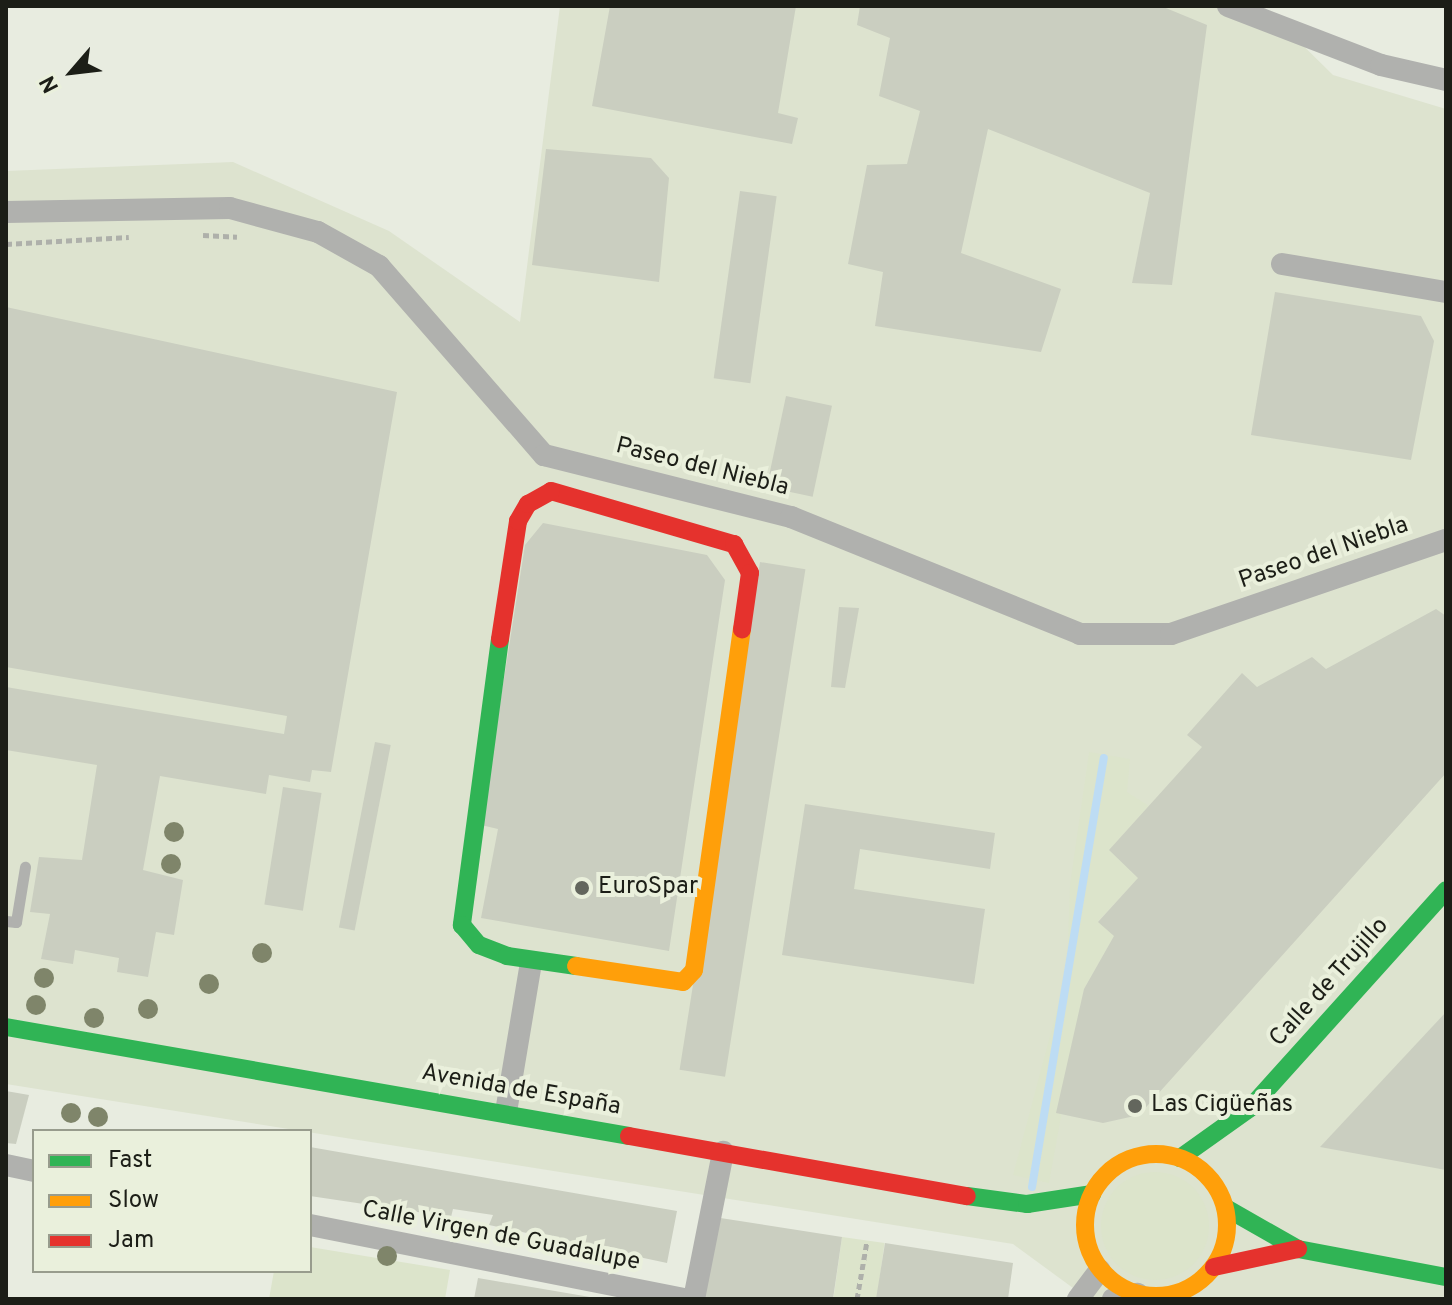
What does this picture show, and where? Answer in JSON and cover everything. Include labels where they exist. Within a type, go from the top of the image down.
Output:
[{"type":"main road","points":[[551,491],[718,535],[734,544],[750,573],[694,970],[683,982],[667,984],[531,962],[479,945],[462,925],[459,906],[518,521],[528,504],[551,491]]},
{"type":"main road","name":"Calle de Trujillo","points":[[1250,1108],[1446,890]]},
{"type":"main road","name":"Avenida de España","points":[[6,1027],[1027,1204],[1092,1194]]},
{"type":"main road","points":[[1180,1158],[1250,1108]]},
{"type":"main road","points":[[1211,1179],[1250,1108]]},
{"type":"main road","points":[[1214,1267],[1226,1238],[1226,1208],[1211,1179],[1180,1158],[1135,1156],[1114,1167],[1092,1194],[1087,1240],[1100,1270],[1137,1294],[1180,1293],[1214,1267],[1298,1249]]},
{"type":"main road","name":"Avenida de España","points":[[1027,1204],[1087,1240]]},
{"type":"main road","points":[[1226,1208],[1298,1249],[1446,1277]]},
{"type":"street","points":[[1228,6],[1381,65],[1446,80]]},
{"type":"street","name":"Paseo del Niebla","points":[[6,212],[230,208],[318,232],[379,266],[544,455],[791,517],[1080,634],[1171,634],[1446,540]]},
{"type":"street","points":[[1282,264],[1446,292]]},
{"type":"street","points":[[506,1112],[531,962]]},
{"type":"street","points":[[694,1299],[723,1152]]},
{"type":"street","points":[[6,1165],[32,1171]]},
{"type":"street","name":"Calle Virgen de Guadalupe","points":[[312,1225],[683,1299]]},
{"type":"street","points":[[1078,1299],[1100,1270]]},
{"type":"street","points":[[1113,1299],[1137,1294]]},
{"type":"lane","points":[[6,921],[16,922],[25,867]]},
{"type":"path","points":[[192,234],[245,237]]},
{"type":"path","points":[[6,244],[147,235]]},
{"type":"path","points":[[857,1299],[867,1241]]},
{"type":"shaded area","points":[[560,6],[1263,6],[1333,75],[1446,109],[1446,1299],[1088,1299],[1013,1244],[312,1133],[312,1129],[289,1129],[6,1084],[6,171],[233,162],[389,231],[520,322]]},
{"type":"shaded area","points":[[1089,752],[1130,759],[1127,792],[1149,806],[1109,850],[1138,878],[1098,921],[1114,936],[1084,989],[1049,1183],[1013,1175],[1067,972],[1070,885]]},
{"type":"shaded area","points":[[1155,1172],[1175,1177],[1193,1188],[1204,1206],[1209,1226],[1204,1246],[1193,1264],[1175,1275],[1155,1280],[1135,1275],[1117,1264],[1106,1246],[1101,1226],[1106,1206],[1117,1188],[1135,1177]]},
{"type":"shaded area","points":[[842,1237],[885,1243],[877,1299],[833,1299]]},
{"type":"shaded area","points":[[312,1247],[450,1270],[445,1299],[269,1299],[274,1273],[312,1273]]},
{"type":"building","points":[[610,6],[796,6],[778,113],[798,118],[792,144],[592,106]]},
{"type":"building","points":[[860,6],[1161,6],[1207,25],[1172,285],[1132,283],[1150,193],[988,129],[961,253],[1061,289],[1041,352],[875,326],[883,272],[848,264],[867,165],[907,164],[920,111],[879,96],[890,38],[857,25]]},
{"type":"building","points":[[546,149],[651,158],[669,178],[659,282],[532,265]]},
{"type":"building","points":[[740,191],[777,196],[750,383],[714,378]]},
{"type":"building","points":[[1275,292],[1421,316],[1434,341],[1411,460],[1251,435]]},
{"type":"building","points":[[6,307],[397,392],[331,772],[312,770],[310,782],[269,775],[266,794],[160,776],[143,870],[183,880],[174,935],[156,932],[148,977],[117,972],[119,958],[75,950],[73,964],[41,959],[50,914],[30,912],[39,857],[82,860],[97,765],[6,750],[6,687],[284,734],[287,716],[6,667]]},
{"type":"building","points":[[786,396],[832,406],[813,497],[767,487]]},
{"type":"building","points":[[543,523],[707,555],[725,580],[669,951],[481,918],[498,829],[481,825],[525,545]]},
{"type":"building","points":[[760,562],[805,569],[725,1077],[680,1070]]},
{"type":"building","points":[[839,607],[859,608],[845,688],[831,687]]},
{"type":"building","points":[[1436,609],[1446,616],[1446,773],[1139,1115],[1103,1123],[1056,1113],[1084,989],[1114,936],[1098,922],[1138,878],[1109,850],[1202,747],[1187,735],[1242,673],[1257,687],[1312,657],[1326,669]]},
{"type":"building","points":[[375,742],[391,745],[355,931],[339,928]]},
{"type":"building","points":[[283,787],[322,793],[303,911],[264,905]]},
{"type":"building","points":[[805,804],[995,833],[990,869],[860,849],[854,889],[985,909],[974,984],[782,955]]},
{"type":"building","points":[[1446,1012],[1446,1170],[1320,1147]]},
{"type":"building","points":[[6,1091],[29,1095],[16,1144],[6,1143]]},
{"type":"building","points":[[312,1147],[677,1211],[667,1263],[489,1225],[493,1215],[453,1209],[451,1217],[312,1196]]},
{"type":"building","points":[[714,1217],[842,1237],[833,1299],[702,1299]]},
{"type":"building","points":[[885,1243],[1013,1263],[1008,1299],[876,1299]]},
{"type":"building","points":[[478,1278],[590,1297],[590,1299],[474,1299]]},
{"type":"waterway","points":[[1032,1187],[1104,758]]},
{"type":"traffic: fast","points":[[500,639],[462,925],[479,945],[507,956],[576,966]]},
{"type":"traffic: fast","points":[[1180,1158],[1250,1108],[1446,890]]},
{"type":"traffic: fast","points":[[6,1027],[629,1136]]},
{"type":"traffic: fast","points":[[967,1196],[1027,1204],[1092,1194]]},
{"type":"traffic: fast","points":[[1226,1208],[1298,1249],[1446,1277]]},
{"type":"traffic: slow","points":[[576,966],[683,982],[694,970],[742,629]]},
{"type":"traffic: slow","points":[[1156,1154],[1183,1159],[1206,1175],[1222,1198],[1227,1225],[1222,1252],[1206,1275],[1183,1291],[1156,1296],[1129,1291],[1106,1275],[1090,1252],[1085,1225],[1090,1198],[1106,1175],[1129,1159],[1156,1154]]},
{"type":"traffic: jam","points":[[551,491],[734,544],[750,573],[742,629]]},
{"type":"traffic: jam","points":[[500,639],[518,521],[528,504],[551,491]]},
{"type":"traffic: jam","points":[[629,1136],[967,1196]]},
{"type":"traffic: jam","points":[[1214,1267],[1298,1249]]},
{"type":"place","name":"EuroSpar","points":[[582,888]]},
{"type":"place","name":"Las Cigüeñas","points":[[1135,1106]]}]
